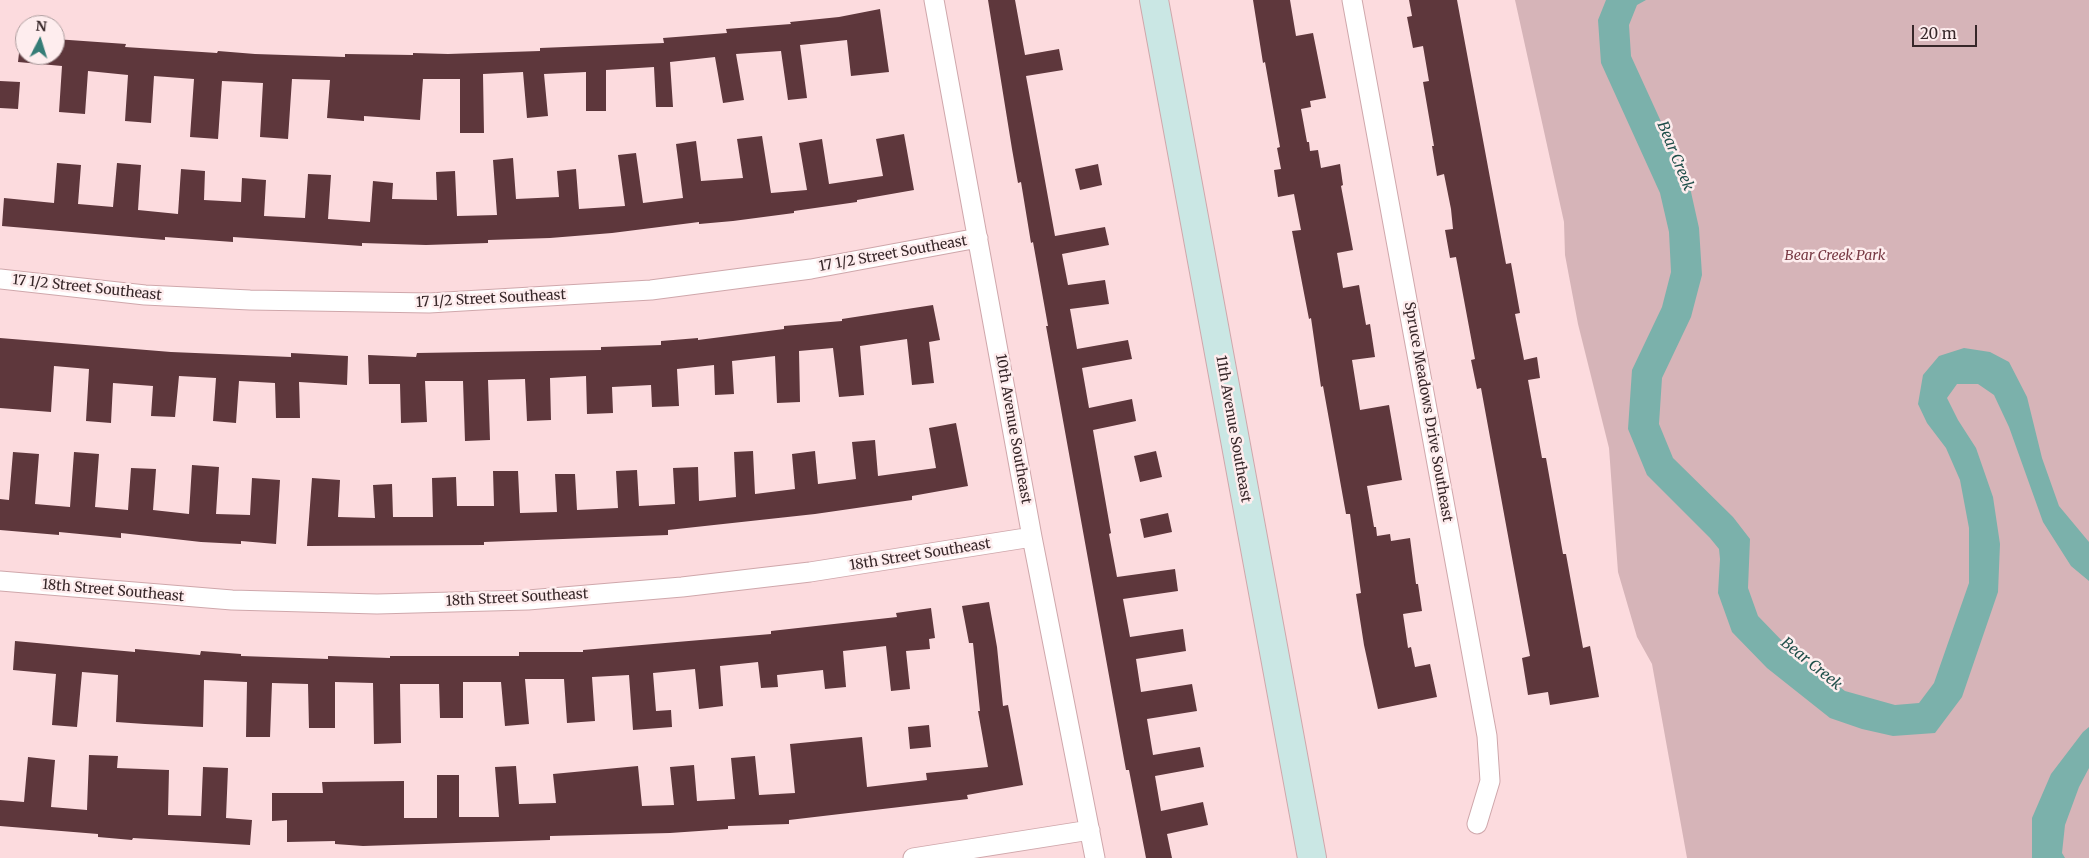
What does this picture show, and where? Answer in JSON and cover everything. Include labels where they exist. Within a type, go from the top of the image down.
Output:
[{"type":"main road","name":"11th Avenue Southeast","points":[[1154,0],[1312,858]]},
{"type":"street","name":"10th Avenue Southeast","points":[[934,0],[1032,537],[1095,858]]},
{"type":"street","name":"Spruce Meadows Drive Southeast","points":[[1352,0],[1487,736],[1490,781],[1477,824]]},
{"type":"street","name":"17 1/2 Street Southeast","points":[[0,279],[145,295],[250,300],[429,303],[651,290],[811,269],[978,238]]},
{"type":"street","name":"18th Street Southeast","points":[[0,581],[232,600],[377,604],[528,600],[682,587],[801,574],[1032,537]]},
{"type":"street","points":[[913,858],[1090,830]]},
{"type":"green space","name":"Bear Creek Park","points":[[1515,0],[2089,0],[2089,858],[1687,858],[1652,664],[1637,637],[1618,572],[1609,448],[1578,324],[1565,255],[1564,222]]},
{"type":"water","name":"Bear Creek","points":[[1606,0],[1646,0],[1637,5],[1629,25],[1631,56],[1689,183],[1699,228],[1702,275],[1691,317],[1662,378],[1659,424],[1673,458],[1733,517],[1750,539],[1748,588],[1758,616],[1787,646],[1845,691],[1895,705],[1919,703],[1934,683],[1969,583],[1969,528],[1960,480],[1946,448],[1927,423],[1918,404],[1923,375],[1939,356],[1964,348],[1990,352],[2009,362],[2027,397],[2042,458],[2059,506],[2089,542],[2089,581],[2071,566],[2043,522],[2009,427],[1994,395],[1978,384],[1957,384],[1947,398],[1958,420],[1976,448],[1993,497],[2000,544],[1998,592],[1962,697],[1935,733],[1893,736],[1862,729],[1830,718],[1767,668],[1732,632],[1718,593],[1719,549],[1647,475],[1628,429],[1632,370],[1662,307],[1671,272],[1669,232],[1660,193],[1601,63],[1598,20]]},
{"type":"water","points":[[2089,727],[2089,768],[2079,787],[2065,825],[2062,853],[2065,858],[2032,858],[2032,818],[2051,774],[2083,732]]},
{"type":"building","points":[[988,0],[1015,0],[1025,55],[1059,49],[1063,70],[1026,76],[1055,236],[1105,227],[1109,245],[1062,254],[1068,285],[1105,280],[1109,304],[1070,309],[1077,349],[1128,340],[1132,359],[1082,368],[1089,408],[1132,399],[1136,421],[1093,430],[1117,577],[1175,569],[1178,591],[1123,599],[1130,637],[1183,629],[1186,651],[1136,659],[1141,692],[1192,684],[1197,711],[1147,719],[1153,755],[1200,747],[1204,767],[1155,776],[1161,811],[1203,802],[1208,825],[1167,834],[1172,858],[1146,858],[1129,770],[1126,770],[1046,326],[1048,326],[1033,242],[1031,243],[1021,182],[1018,183]]},
{"type":"building","points":[[1253,0],[1290,0],[1296,36],[1313,33],[1326,98],[1310,101],[1311,107],[1301,109],[1307,142],[1309,142],[1310,151],[1318,150],[1321,168],[1340,164],[1343,185],[1341,186],[1353,250],[1337,253],[1343,288],[1359,285],[1366,325],[1370,324],[1375,357],[1352,360],[1360,410],[1389,405],[1402,480],[1367,486],[1374,527],[1376,527],[1377,536],[1390,534],[1391,541],[1410,538],[1416,584],[1418,584],[1422,611],[1403,614],[1408,648],[1411,647],[1415,667],[1430,664],[1437,697],[1378,709],[1364,645],[1356,594],[1361,593],[1350,514],[1346,514],[1323,386],[1321,387],[1311,318],[1309,319],[1292,231],[1301,230],[1294,194],[1278,197],[1274,170],[1281,169],[1277,148],[1280,147],[1265,62],[1263,63]]},
{"type":"building","points":[[1409,0],[1457,0],[1506,264],[1511,263],[1520,313],[1515,314],[1524,360],[1537,357],[1540,378],[1528,380],[1542,458],[1546,458],[1563,554],[1566,554],[1583,648],[1590,646],[1599,697],[1550,705],[1548,692],[1528,695],[1522,658],[1530,656],[1481,388],[1477,389],[1471,360],[1475,359],[1456,257],[1450,258],[1445,230],[1453,229],[1451,209],[1444,174],[1437,176],[1423,82],[1429,81],[1423,46],[1413,48],[1407,17],[1412,16]]},
{"type":"building","points":[[880,9],[889,72],[851,76],[847,40],[800,45],[807,98],[788,100],[781,51],[736,54],[744,100],[723,103],[715,57],[670,62],[673,107],[656,107],[654,67],[606,70],[606,111],[586,111],[586,72],[544,74],[548,116],[527,118],[523,72],[483,74],[484,133],[460,133],[460,79],[423,79],[420,120],[364,116],[364,121],[327,118],[330,80],[292,79],[288,139],[260,137],[263,83],[222,81],[218,139],[190,137],[194,79],[154,76],[151,123],[125,121],[128,75],[88,71],[85,114],[59,112],[62,66],[51,65],[65,65],[65,40],[126,44],[125,47],[217,53],[218,51],[345,57],[345,54],[448,54],[540,51],[540,48],[664,43],[663,38],[727,33],[726,29],[791,24],[790,22],[839,17]]},
{"type":"building","points":[[0,81],[20,82],[18,109],[0,108]]},
{"type":"building","points":[[904,134],[914,190],[857,200],[857,202],[794,211],[794,213],[733,221],[699,224],[699,222],[612,233],[550,238],[488,240],[488,243],[426,245],[362,243],[362,246],[233,237],[233,242],[165,237],[165,240],[2,226],[4,198],[54,203],[57,163],[81,165],[78,204],[113,207],[117,163],[141,165],[138,210],[178,214],[181,169],[205,171],[204,200],[241,202],[242,178],[266,180],[264,216],[305,218],[308,174],[331,175],[328,219],[370,222],[373,181],[393,183],[392,199],[437,200],[436,172],[455,171],[457,216],[497,215],[493,160],[513,158],[516,199],[559,197],[557,171],[576,169],[579,209],[625,206],[618,155],[636,153],[643,203],[683,198],[676,144],[696,141],[701,181],[743,178],[737,139],[762,136],[771,193],[807,190],[799,143],[822,139],[829,184],[883,176],[876,139]]},
{"type":"building","points":[[1098,164],[1102,185],[1080,190],[1075,169]]},
{"type":"building","points":[[933,305],[940,340],[929,342],[934,383],[912,385],[907,339],[860,346],[864,395],[839,397],[833,348],[799,351],[800,402],[777,403],[775,356],[732,361],[734,394],[715,395],[714,365],[677,369],[679,406],[652,407],[651,385],[612,387],[613,413],[587,414],[586,376],[550,378],[551,420],[527,421],[525,379],[488,380],[490,440],[465,441],[463,381],[425,381],[427,422],[401,423],[400,384],[369,384],[368,355],[416,357],[417,353],[601,350],[601,347],[661,345],[661,341],[698,338],[698,340],[784,329],[784,326],[842,321],[842,319]]},
{"type":"building","points":[[0,338],[171,352],[291,357],[291,353],[348,356],[347,385],[299,382],[300,418],[276,418],[275,383],[239,381],[236,423],[213,421],[216,378],[179,376],[175,417],[151,416],[153,386],[113,383],[111,423],[86,421],[89,369],[54,366],[51,412],[0,408]]},
{"type":"building","points":[[956,423],[968,486],[912,496],[912,500],[815,514],[668,530],[668,535],[484,542],[484,545],[307,546],[312,478],[340,480],[338,517],[375,518],[373,485],[392,484],[393,517],[433,517],[432,478],[456,477],[457,506],[494,506],[493,471],[518,471],[520,513],[557,512],[555,474],[575,474],[577,510],[618,508],[616,471],[637,470],[639,506],[675,504],[673,468],[698,467],[699,501],[736,497],[734,452],[753,451],[755,494],[795,489],[792,454],[815,451],[818,484],[856,479],[852,442],[875,440],[878,476],[936,468],[929,428]]},
{"type":"building","points":[[1156,451],[1162,477],[1140,482],[1134,456]]},
{"type":"building","points":[[13,452],[39,454],[35,504],[70,507],[74,452],[99,454],[95,507],[128,510],[131,468],[156,469],[153,510],[189,514],[192,465],[219,467],[216,514],[250,515],[252,478],[280,480],[276,544],[241,541],[241,544],[201,542],[121,533],[121,538],[59,532],[59,535],[0,530],[0,499],[9,500]]},
{"type":"building","points":[[1168,513],[1172,532],[1144,538],[1140,519]]},
{"type":"building","points":[[989,602],[997,647],[1003,706],[1008,705],[1023,785],[967,795],[968,799],[789,820],[789,824],[728,826],[728,829],[670,833],[550,836],[550,840],[363,846],[335,844],[335,841],[287,842],[287,820],[272,821],[272,793],[323,793],[322,782],[404,781],[404,818],[437,818],[437,775],[459,775],[459,817],[499,817],[495,767],[516,766],[519,804],[556,803],[553,774],[638,766],[642,806],[674,805],[670,767],[694,765],[697,801],[735,799],[731,758],[755,756],[759,795],[795,793],[790,744],[862,737],[867,787],[927,780],[926,773],[988,767],[978,711],[980,711],[973,643],[969,643],[962,606]]},
{"type":"building","points":[[931,608],[935,638],[929,639],[930,649],[906,651],[910,689],[891,691],[886,646],[843,651],[846,687],[825,689],[823,670],[777,675],[778,687],[761,688],[758,662],[720,666],[723,706],[699,709],[695,669],[653,673],[656,711],[671,710],[672,727],[633,730],[629,675],[592,677],[595,721],[567,723],[564,679],[525,679],[529,724],[505,726],[501,682],[463,682],[463,718],[440,718],[439,684],[400,684],[401,743],[374,744],[373,683],[335,682],[335,728],[309,728],[308,684],[272,683],[270,737],[246,737],[247,682],[204,680],[203,727],[145,724],[116,722],[118,675],[82,672],[77,727],[52,725],[56,674],[13,670],[15,641],[135,652],[135,649],[200,655],[201,651],[241,654],[241,656],[328,659],[328,656],[390,658],[390,656],[519,656],[519,652],[583,652],[583,650],[771,634],[771,631],[897,617],[896,613]]},
{"type":"building","points":[[929,725],[931,747],[910,749],[908,727]]},
{"type":"building","points":[[89,755],[118,756],[117,768],[169,770],[168,815],[201,816],[203,767],[228,768],[226,818],[252,820],[250,845],[133,838],[132,840],[98,837],[98,834],[0,826],[0,800],[24,802],[28,757],[55,760],[51,807],[87,810]]}]
